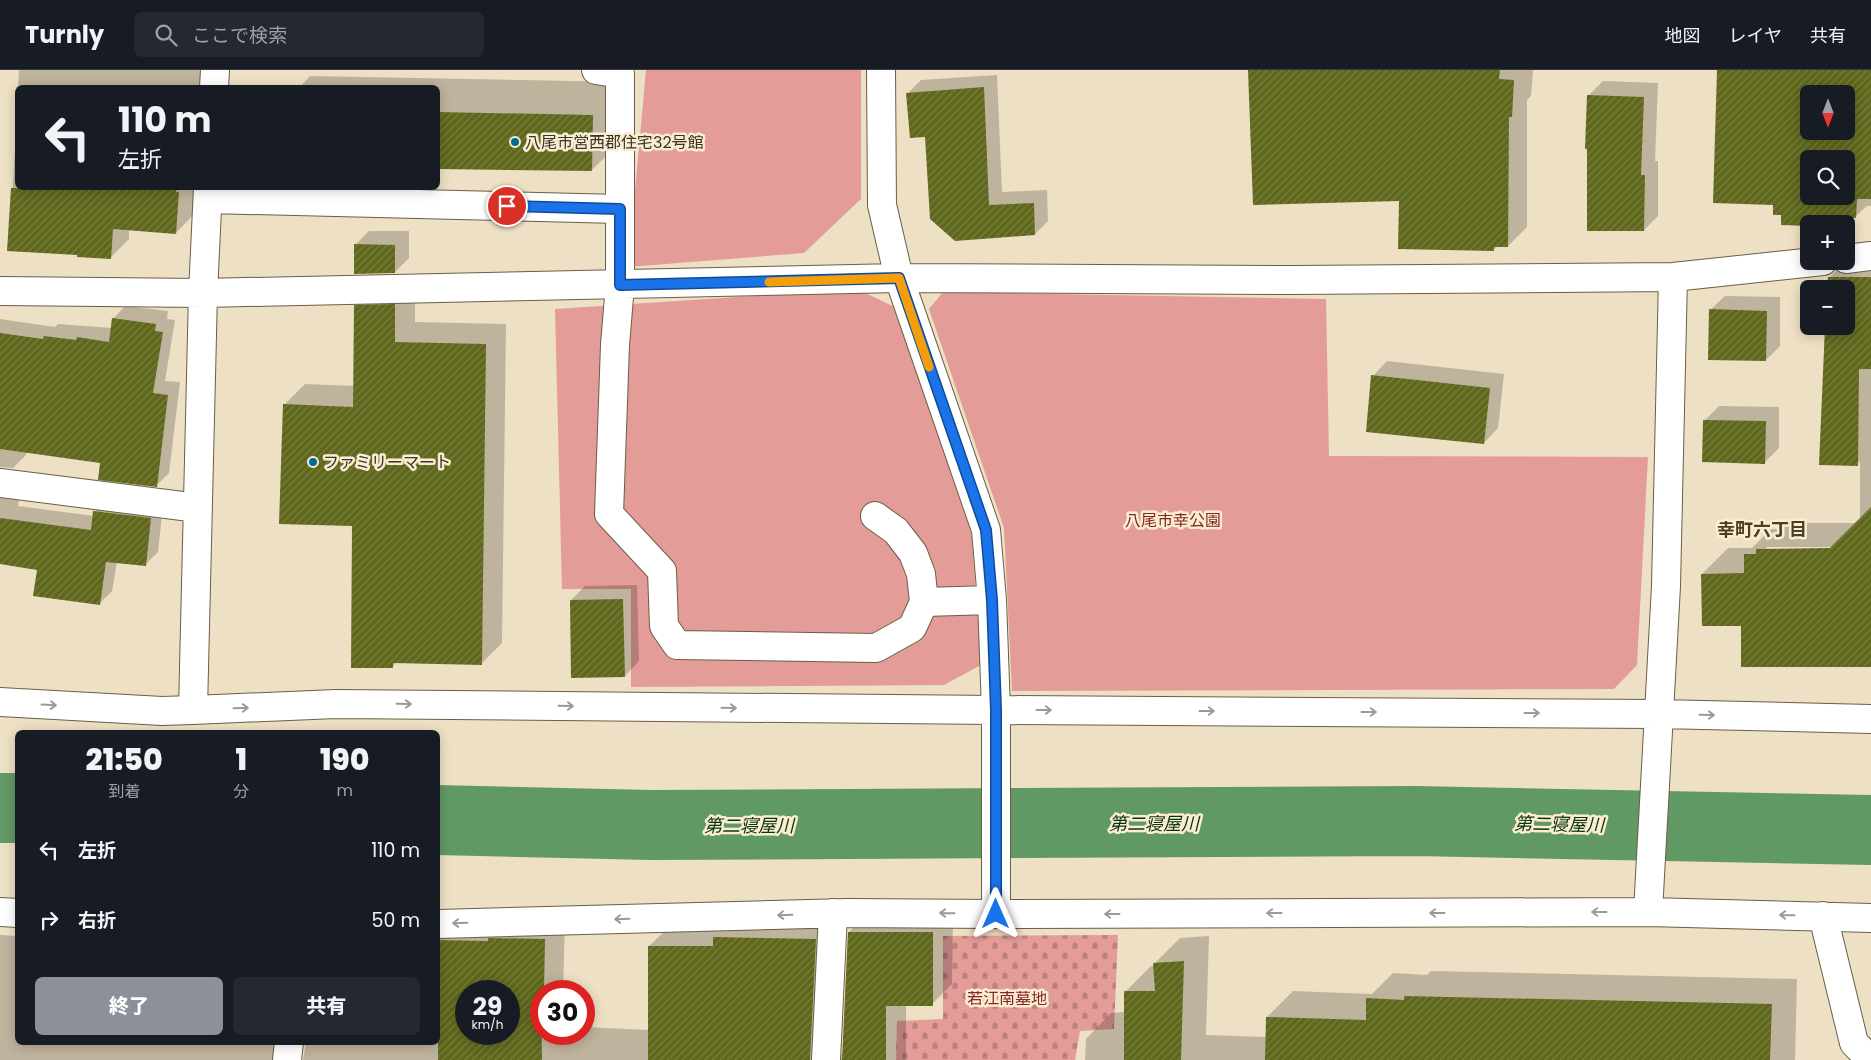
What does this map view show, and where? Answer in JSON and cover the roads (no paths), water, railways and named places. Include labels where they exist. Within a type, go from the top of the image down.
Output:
[{"type":"street","points":[[214,85],[215,70]]},
{"type":"street","points":[[596,70],[620,74],[620,285],[615,344],[610,514],[662,571],[664,626],[677,645],[876,648],[912,628],[924,602],[921,574],[913,553],[896,531],[875,516]]},
{"type":"street","points":[[881,70],[882,205],[899,278],[986,530],[992,600],[996,710],[996,914]]},
{"type":"street","points":[[193,710],[203,293],[208,193],[620,209]]},
{"type":"street","points":[[1855,258],[1871,256]]},
{"type":"street","points":[[0,291],[203,293],[899,278],[1294,280],[1673,278],[1800,264]]},
{"type":"street","points":[[1648,912],[1666,586],[1673,278]]},
{"type":"street","points":[[0,483],[198,508]]},
{"type":"street","points":[[924,602],[992,600]]},
{"type":"street","points":[[0,702],[161,722],[193,710],[346,704],[1659,714],[1871,719]]},
{"type":"street","points":[[0,912],[15,913]]},
{"type":"street","points":[[440,924],[833,913],[1648,912],[1871,918]]},
{"type":"street","points":[[826,1060],[833,913]]},
{"type":"street","points":[[1823,916],[1854,1043],[1871,1060]]},
{"type":"street","points":[[287,1060],[289,1045]]},
{"type":"waterway","name":"第二寝屋川","points":[[0,808],[15,808]]},
{"type":"waterway","name":"第二寝屋川","points":[[440,820],[651,825],[1416,821],[1871,830]]},
{"type":"place","name":"八尾市営西郡住宅32号館","points":[[515,142]]},
{"type":"place","name":"ファミリーマート","points":[[313,462]]},
{"type":"district","name":"幸町六丁目","points":[[1762,529]]},
{"type":"park label","name":"八尾市幸公園","points":[[1173,520]]},
{"type":"park label","name":"若江南墓地","points":[[1007,998]]}]
